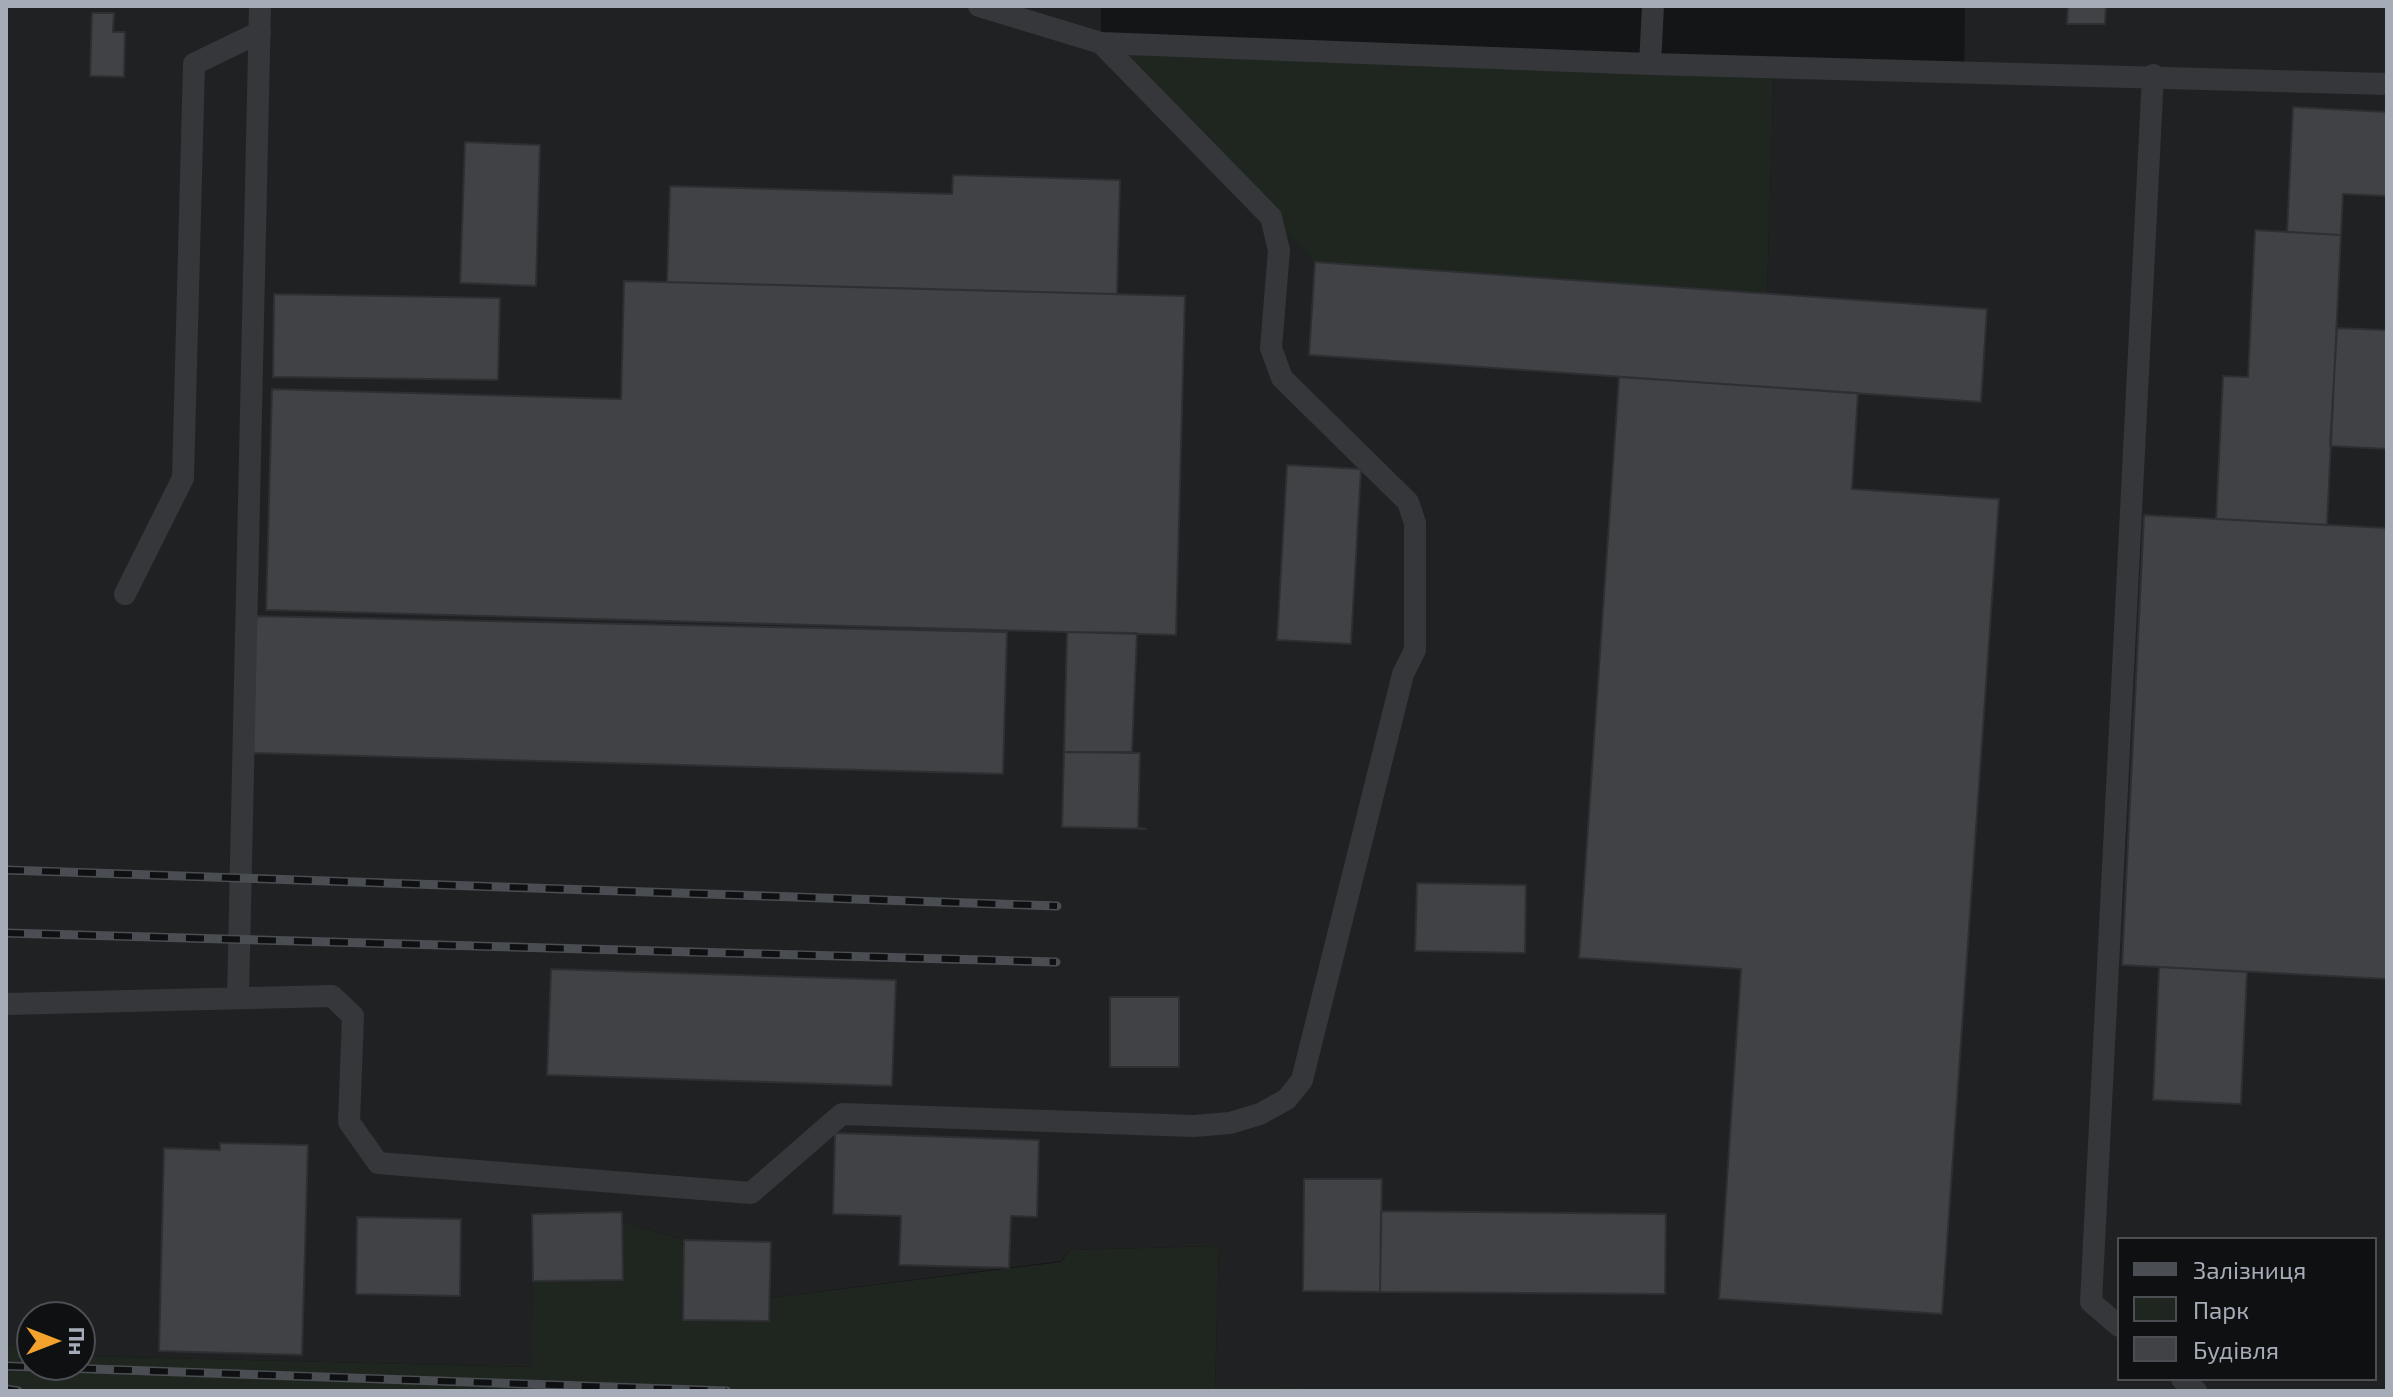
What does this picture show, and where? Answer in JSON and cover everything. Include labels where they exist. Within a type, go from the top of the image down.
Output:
[{"type":"lane","points":[[238,996],[260,6]]},
{"type":"lane","points":[[979,6],[1101,43],[1650,64],[2153,75],[2387,84]]},
{"type":"lane","points":[[1650,64],[1653,6]]},
{"type":"lane","points":[[125,594],[183,478],[194,64],[260,32]]},
{"type":"lane","points":[[6,1004],[332,996],[353,1016],[349,1122],[378,1163],[751,1193],[842,1114],[1194,1126],[1230,1123],[1260,1114],[1287,1099],[1302,1080],[1403,674],[1415,650],[1415,523],[1408,502],[1282,378],[1271,348],[1279,250],[1271,217],[1101,43]]},
{"type":"lane","points":[[2117,1324],[2091,1302],[2153,75]]},
{"type":"shaded area","points":[[6,6],[1101,6],[1101,44],[1767,293],[1774,66],[1964,72],[1965,6],[2387,6],[2387,1391],[1304,1391],[1304,1388],[1215,1388],[1219,1246],[1070,1250],[1061,1261],[770,1298],[770,1242],[684,1240],[622,1222],[623,1280],[533,1282],[532,1367],[96,1356],[96,1301],[16,1301],[16,1345],[6,1345]]},
{"type":"green space","points":[[1101,43],[1774,66],[1767,294],[1315,262]]},
{"type":"green space","points":[[622,1222],[684,1240],[683,1320],[769,1321],[770,1298],[1061,1262],[1070,1250],[1219,1246],[1215,1387],[1304,1388],[1304,1391],[6,1391],[6,1345],[16,1345],[16,1381],[96,1381],[96,1356],[531,1367],[533,1281],[622,1280]]},
{"type":"building","points":[[2068,6],[2106,6],[2105,24],[2067,24]]},
{"type":"building","points":[[92,13],[114,13],[113,32],[125,32],[124,77],[90,76]]},
{"type":"building","points":[[2293,107],[2387,112],[2387,196],[2343,194],[2341,235],[2287,232]]},
{"type":"building","points":[[465,142],[540,145],[536,286],[460,283]]},
{"type":"building","points":[[953,175],[1120,180],[1117,294],[667,282],[670,186],[952,194]]},
{"type":"building","points":[[2255,230],[2341,235],[2327,525],[2216,519],[2223,376],[2248,377]]},
{"type":"building","points":[[1315,262],[1987,309],[1981,402],[1309,355]]},
{"type":"building","points":[[624,281],[1185,296],[1176,635],[266,610],[272,389],[621,399]]},
{"type":"building","points":[[274,294],[500,298],[498,380],[273,377]]},
{"type":"building","points":[[2337,328],[2387,330],[2387,449],[2330,446]]},
{"type":"building","points":[[1619,377],[1858,393],[1852,489],[1999,499],[1942,1314],[1719,1299],[1741,969],[1579,958]]},
{"type":"building","points":[[1287,465],[1361,469],[1351,644],[1277,640]]},
{"type":"building","points":[[2144,515],[2387,528],[2387,979],[2122,965]]},
{"type":"building","points":[[253,616],[1007,632],[1003,774],[253,753]]},
{"type":"building","points":[[1067,632],[1137,633],[1132,752],[1064,752]]},
{"type":"building","points":[[1064,752],[1140,753],[1138,828],[1146,829],[1062,827]]},
{"type":"building","points":[[1417,883],[1526,885],[1525,953],[1415,951]]},
{"type":"building","points":[[2159,967],[2247,972],[2241,1104],[2153,1100]]},
{"type":"building","points":[[551,969],[896,980],[892,1086],[547,1075]]},
{"type":"building","points":[[1110,997],[1179,997],[1179,1067],[1110,1067]]},
{"type":"building","points":[[835,1133],[1039,1140],[1037,1217],[1011,1216],[1009,1268],[899,1265],[901,1216],[833,1214]]},
{"type":"building","points":[[220,1143],[308,1145],[302,1355],[159,1351],[164,1148],[220,1150]]},
{"type":"building","points":[[1304,1179],[1382,1179],[1380,1292],[1303,1291]]},
{"type":"building","points":[[1381,1211],[1666,1214],[1665,1294],[1380,1292]]},
{"type":"building","points":[[622,1212],[623,1280],[533,1281],[532,1214]]},
{"type":"building","points":[[357,1217],[461,1219],[460,1296],[356,1294]]},
{"type":"building","points":[[684,1240],[771,1242],[769,1321],[683,1320]]},
{"type":"railway","points":[[6,870],[1057,906]]},
{"type":"railway","points":[[6,933],[1056,962]]},
{"type":"railway","points":[[6,1366],[727,1391]]},
{"type":"railway","points":[[6,1389],[18,1391]]}]
